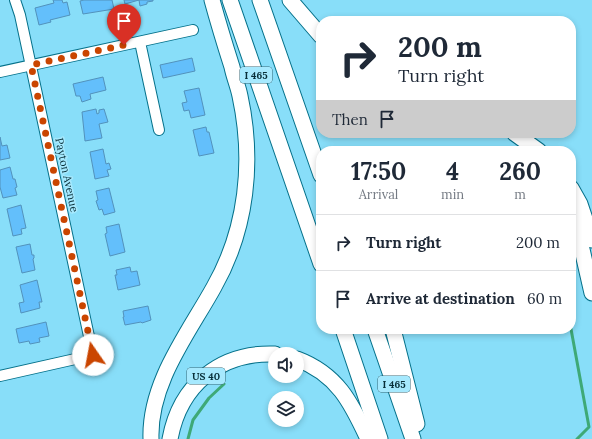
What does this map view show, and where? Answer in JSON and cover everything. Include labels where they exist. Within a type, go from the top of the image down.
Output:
[{"type":"highway","points":[[151,439],[152,416],[158,393],[174,356],[224,267],[237,231],[244,199],[247,152],[243,111],[240,94],[212,0]]},
{"type":"highway","name":"I 465","points":[[230,0],[316,249]]},
{"type":"highway","name":"I 465","points":[[260,0],[316,161]]},
{"type":"highway","points":[[290,0],[316,30]]},
{"type":"highway","points":[[521,138],[532,146]]},
{"type":"highway","points":[[576,197],[580,204],[592,240]]},
{"type":"highway","points":[[576,227],[592,293]]},
{"type":"highway","name":"I 465","points":[[346,334],[380,439]]},
{"type":"highway","name":"I 465","points":[[377,334],[413,439]]},
{"type":"highway","points":[[394,334],[421,439]]},
{"type":"highway","name":"US 40","points":[[170,439],[173,424],[180,406],[189,393],[211,371],[240,358],[259,354],[268,354]]},
{"type":"highway","points":[[304,363],[322,372],[339,386],[352,405],[368,439]]},
{"type":"street","name":"Payton Avenue","points":[[0,376],[93,355],[31,65],[20,15],[15,0]]},
{"type":"street","points":[[0,72],[193,30]]},
{"type":"street","points":[[140,42],[159,130]]},
{"type":"building","points":[[53,0],[62,0],[63,3],[67,2],[70,15],[50,20],[51,22],[39,25],[35,8],[54,3]]},
{"type":"building","points":[[112,0],[114,9],[83,14],[80,1]]},
{"type":"building","points":[[124,0],[139,0],[125,4]]},
{"type":"building","points":[[139,0],[153,1],[147,2],[147,4],[140,6]]},
{"type":"building","points":[[192,58],[195,71],[163,78],[160,65]]},
{"type":"building","points":[[103,77],[106,90],[90,94],[91,99],[82,102],[80,96],[76,96],[73,84]]},
{"type":"building","points":[[199,88],[205,115],[191,118],[189,110],[184,111],[182,103],[187,102],[184,91]]},
{"type":"building","points":[[96,109],[97,114],[99,113],[99,110],[104,109],[108,122],[99,124],[102,138],[85,141],[82,112]]},
{"type":"building","points":[[206,127],[207,132],[209,132],[214,153],[199,156],[193,130]]},
{"type":"building","points":[[0,137],[2,146],[7,145],[10,158],[0,160]]},
{"type":"building","points":[[103,149],[106,164],[109,163],[111,169],[107,170],[109,176],[95,179],[90,152]]},
{"type":"building","points":[[10,167],[17,187],[15,188],[17,195],[3,198],[0,187],[0,170]]},
{"type":"building","points":[[109,188],[115,212],[104,215],[102,209],[99,210],[96,201],[98,200],[96,191]]},
{"type":"building","points":[[21,205],[26,228],[21,229],[22,234],[13,236],[7,209]]},
{"type":"building","points":[[119,224],[125,252],[110,256],[105,234],[107,233],[106,227]]},
{"type":"building","points":[[30,244],[32,255],[34,255],[33,259],[35,270],[22,273],[16,247]]},
{"type":"building","points":[[130,267],[131,272],[137,271],[140,285],[118,290],[115,275],[117,275],[116,270]]},
{"type":"building","points":[[37,280],[42,302],[39,302],[40,308],[21,313],[19,303],[24,302],[20,285]]},
{"type":"building","points":[[148,306],[151,320],[142,323],[125,325],[123,311]]},
{"type":"building","points":[[46,322],[49,336],[39,338],[40,342],[30,344],[29,341],[19,343],[16,329]]},
{"type":"waterway","points":[[572,334],[589,427],[577,439]]},
{"type":"waterway","points":[[188,439],[193,420],[209,398],[224,384]]},
{"type":"route","points":[[93,355],[31,65],[124,45]]}]
